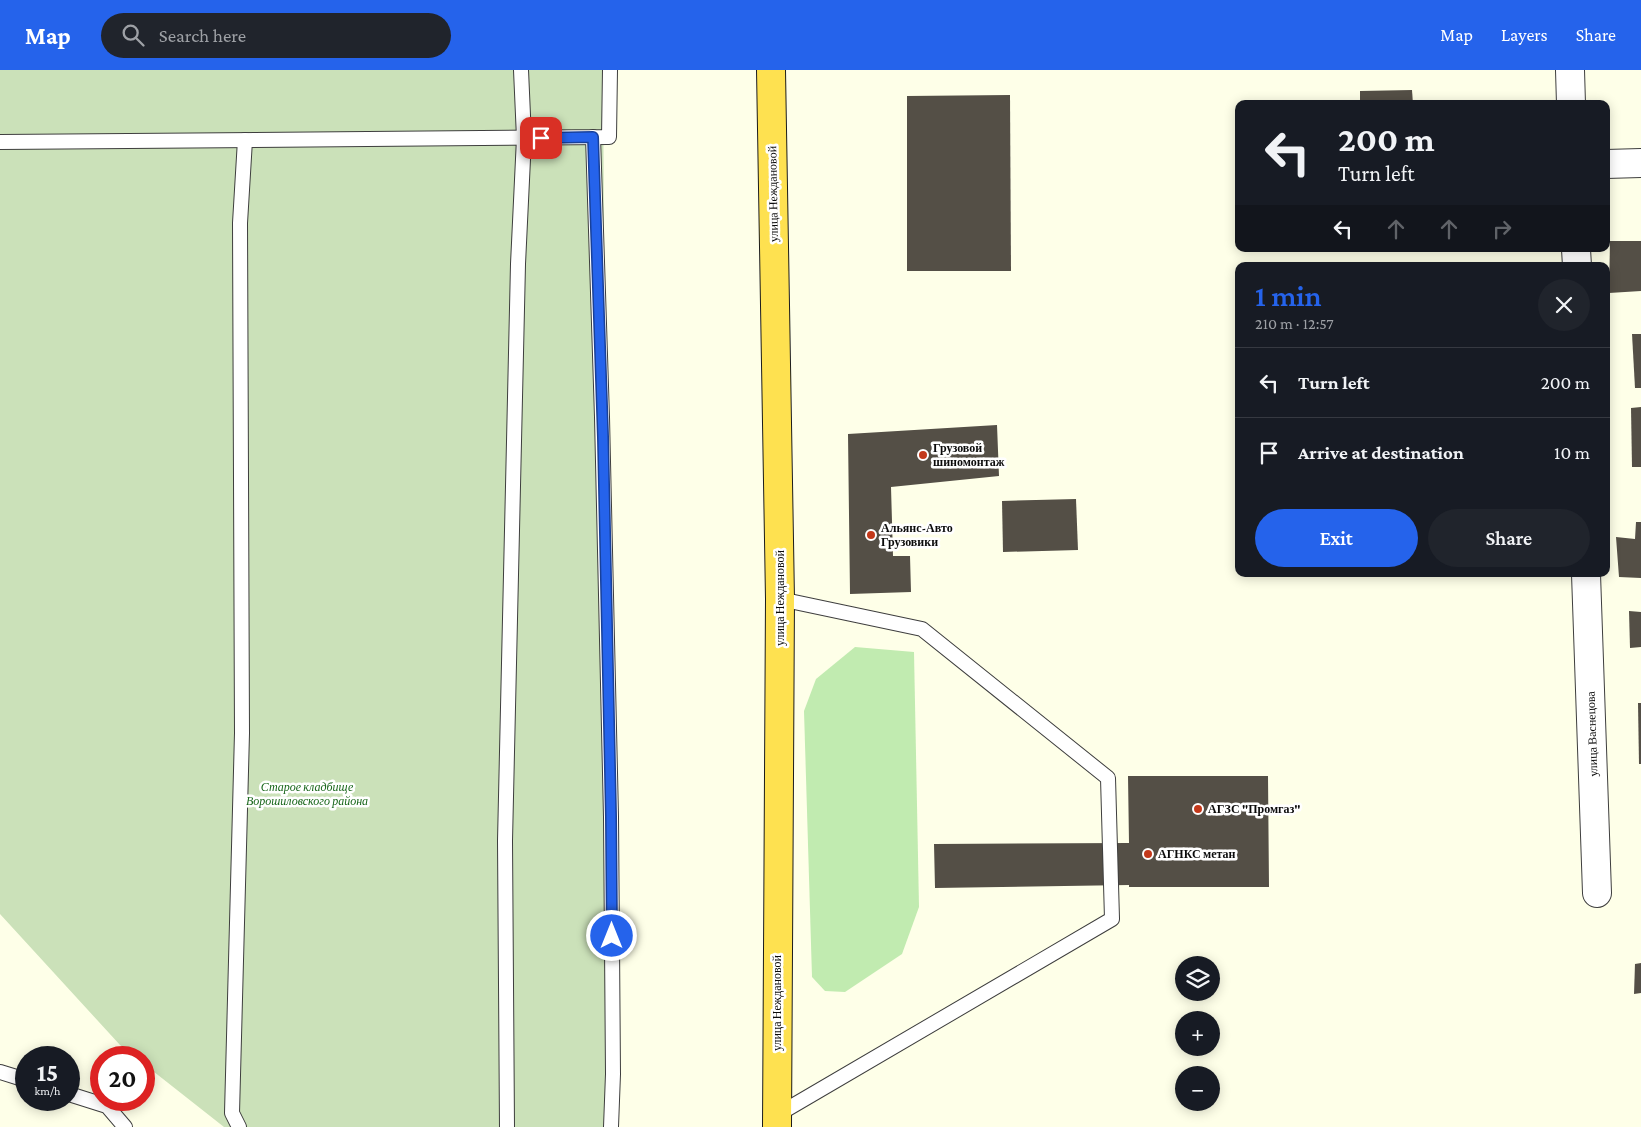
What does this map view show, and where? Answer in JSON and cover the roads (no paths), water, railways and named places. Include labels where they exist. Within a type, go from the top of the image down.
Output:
[{"type":"highway","name":"улица Неждановой","points":[[771,70],[780,599],[777,1121]]},
{"type":"street","points":[[1570,70],[1571,100]]},
{"type":"street","points":[[1610,164],[1641,164]]},
{"type":"street","name":"улица Васнецова","points":[[1586,577],[1597,893]]},
{"type":"lane","points":[[507,1127],[506,831],[518,264],[524,138],[521,70]]},
{"type":"lane","points":[[0,142],[609,137],[610,70]]},
{"type":"lane","points":[[593,137],[602,417],[611,817],[613,1074],[611,1127]]},
{"type":"lane","points":[[239,1127],[232,1113],[242,733],[240,223],[245,140]]},
{"type":"lane","points":[[777,1121],[1112,919],[1108,778],[922,629],[780,599]]},
{"type":"lane","points":[[0,1072],[15,1077]]},
{"type":"lane","points":[[80,1097],[107,1106],[125,1127]]},
{"type":"place","name":"Грузовой шиномонтаж","points":[[923,455]]},
{"type":"place","name":"Альянс-Авто Грузовики","points":[[871,535]]},
{"type":"place","name":"АГЗС \"Промгаз\"","points":[[1198,809]]},
{"type":"place","name":"АГНКС метан","points":[[1148,854]]},
{"type":"park label","name":"Старое кладбище Ворошиловского района","points":[[307,794]]}]
